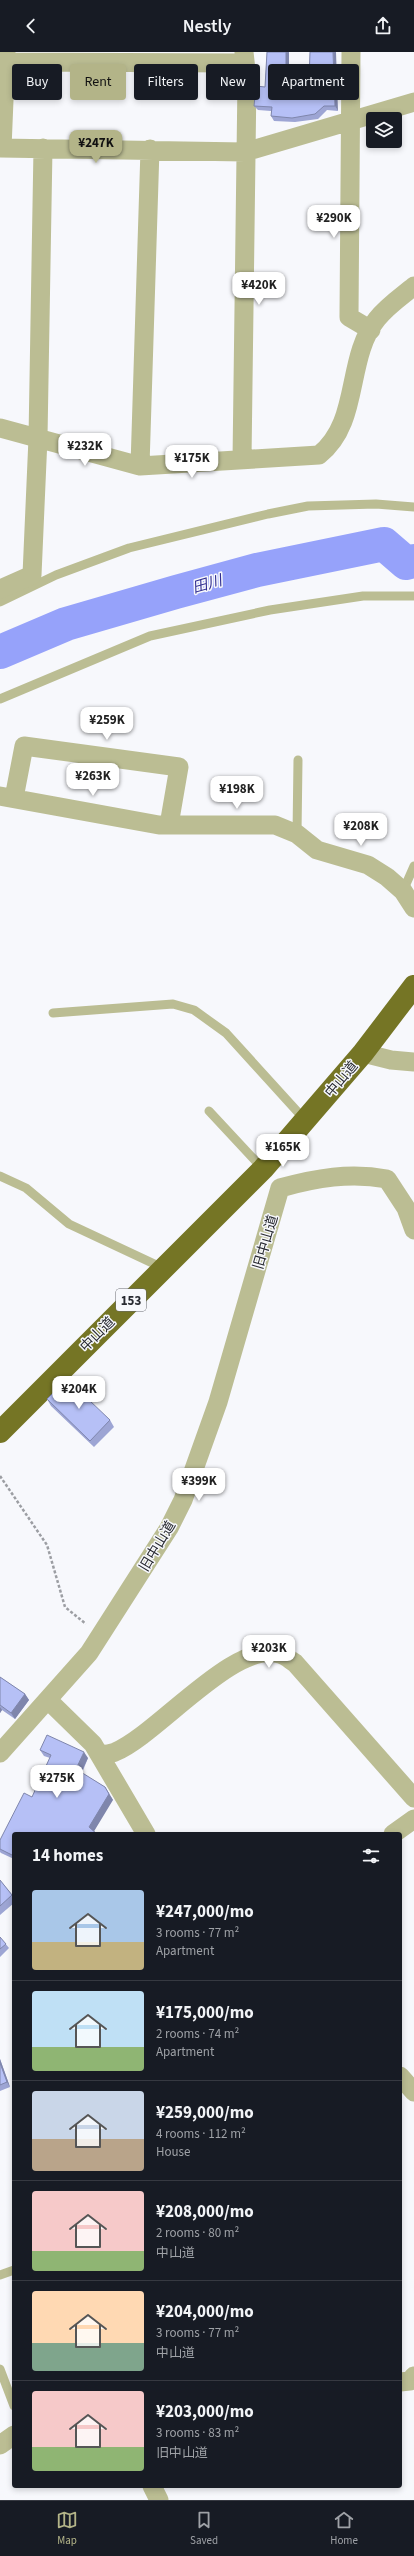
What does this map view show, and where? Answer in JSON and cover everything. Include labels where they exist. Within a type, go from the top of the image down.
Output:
[{"type":"highway","name":"中山道","points":[[0,1432],[262,1169],[306,1121],[363,1053],[414,986]]},
{"type":"street","points":[[351,52],[348,317],[371,330]]},
{"type":"street","points":[[242,460],[245,152],[244,58],[5,57],[1,148],[150,149],[245,152],[351,119],[414,102]]},
{"type":"street","points":[[0,589],[32,575],[38,438],[43,148]]},
{"type":"street","points":[[140,466],[150,149]]},
{"type":"street","points":[[0,428],[140,466],[319,455],[332,444],[342,427],[364,344],[377,319],[414,286]]},
{"type":"street","points":[[169,825],[179,767],[24,746],[7,797],[169,825],[275,825],[297,834],[317,850],[368,865],[387,877],[402,891],[414,908]]},
{"type":"street","points":[[363,1053],[391,1060],[414,1062]]},
{"type":"street","points":[[262,1169],[280,1188],[340,1175],[370,1176],[387,1179],[406,1208],[414,1230]]},
{"type":"street","name":"旧中山道","points":[[0,1753],[48,1700],[101,1636],[169,1528],[183,1500],[218,1402],[280,1188]]},
{"type":"street","points":[[101,1756],[116,1752],[157,1724],[197,1689],[225,1670],[249,1658],[267,1653],[279,1654],[295,1663],[414,1798]]},
{"type":"street","points":[[48,1700],[93,1744],[145,1832]]},
{"type":"street","points":[[396,1832],[414,1819]]},
{"type":"street","points":[[402,2078],[414,2092]]},
{"type":"street","points":[[402,2382],[410,2381],[414,2376]]},
{"type":"street","points":[[0,2445],[12,2436]]},
{"type":"street","points":[[153,2488],[159,2500]]},
{"type":"lane","points":[[0,602],[56,575],[129,548],[268,514],[308,506],[376,504],[414,507]]},
{"type":"lane","points":[[0,699],[150,636],[270,610],[363,596],[414,596]]},
{"type":"lane","points":[[297,834],[298,760]]},
{"type":"lane","points":[[402,891],[414,866]]},
{"type":"lane","points":[[53,1013],[173,1004],[194,1010],[226,1033],[306,1121]]},
{"type":"lane","points":[[209,1111],[262,1169]]},
{"type":"lane","points":[[0,1176],[26,1188],[69,1224],[163,1268]]},
{"type":"lane","points":[[0,2275],[12,2271]]},
{"type":"lane","points":[[0,2369],[12,2401]]},
{"type":"path","points":[[0,1476],[47,1545],[64,1607],[101,1636]]},
{"type":"building","points":[[267,52],[286,52],[286,64],[268,64],[268,100],[335,100],[335,106],[324,106],[315,114],[292,118],[271,116],[272,107],[254,106],[255,100],[260,100],[260,86],[265,87]]},
{"type":"building","points":[[310,52],[333,52],[333,64],[310,64]]},
{"type":"building","points":[[67,1379],[110,1420],[90,1441],[47,1399]]},
{"type":"building","points":[[0,1677],[25,1694],[11,1713],[0,1705]]},
{"type":"building","points":[[47,1735],[84,1752],[76,1769],[105,1787],[109,1794],[89,1827],[95,1832],[12,1832],[12,1855],[0,1849],[0,1840],[24,1793],[32,1797],[51,1755],[40,1750]]},
{"type":"building","points":[[0,1880],[12,1895],[0,1906]]},
{"type":"building","points":[[0,1937],[6,1944],[0,1949]]},
{"type":"building","points":[[0,2063],[7,2082],[0,2085]]},
{"type":"waterway","name":"田川","points":[[0,652],[66,624],[257,570],[384,544],[406,563],[414,561]]}]
